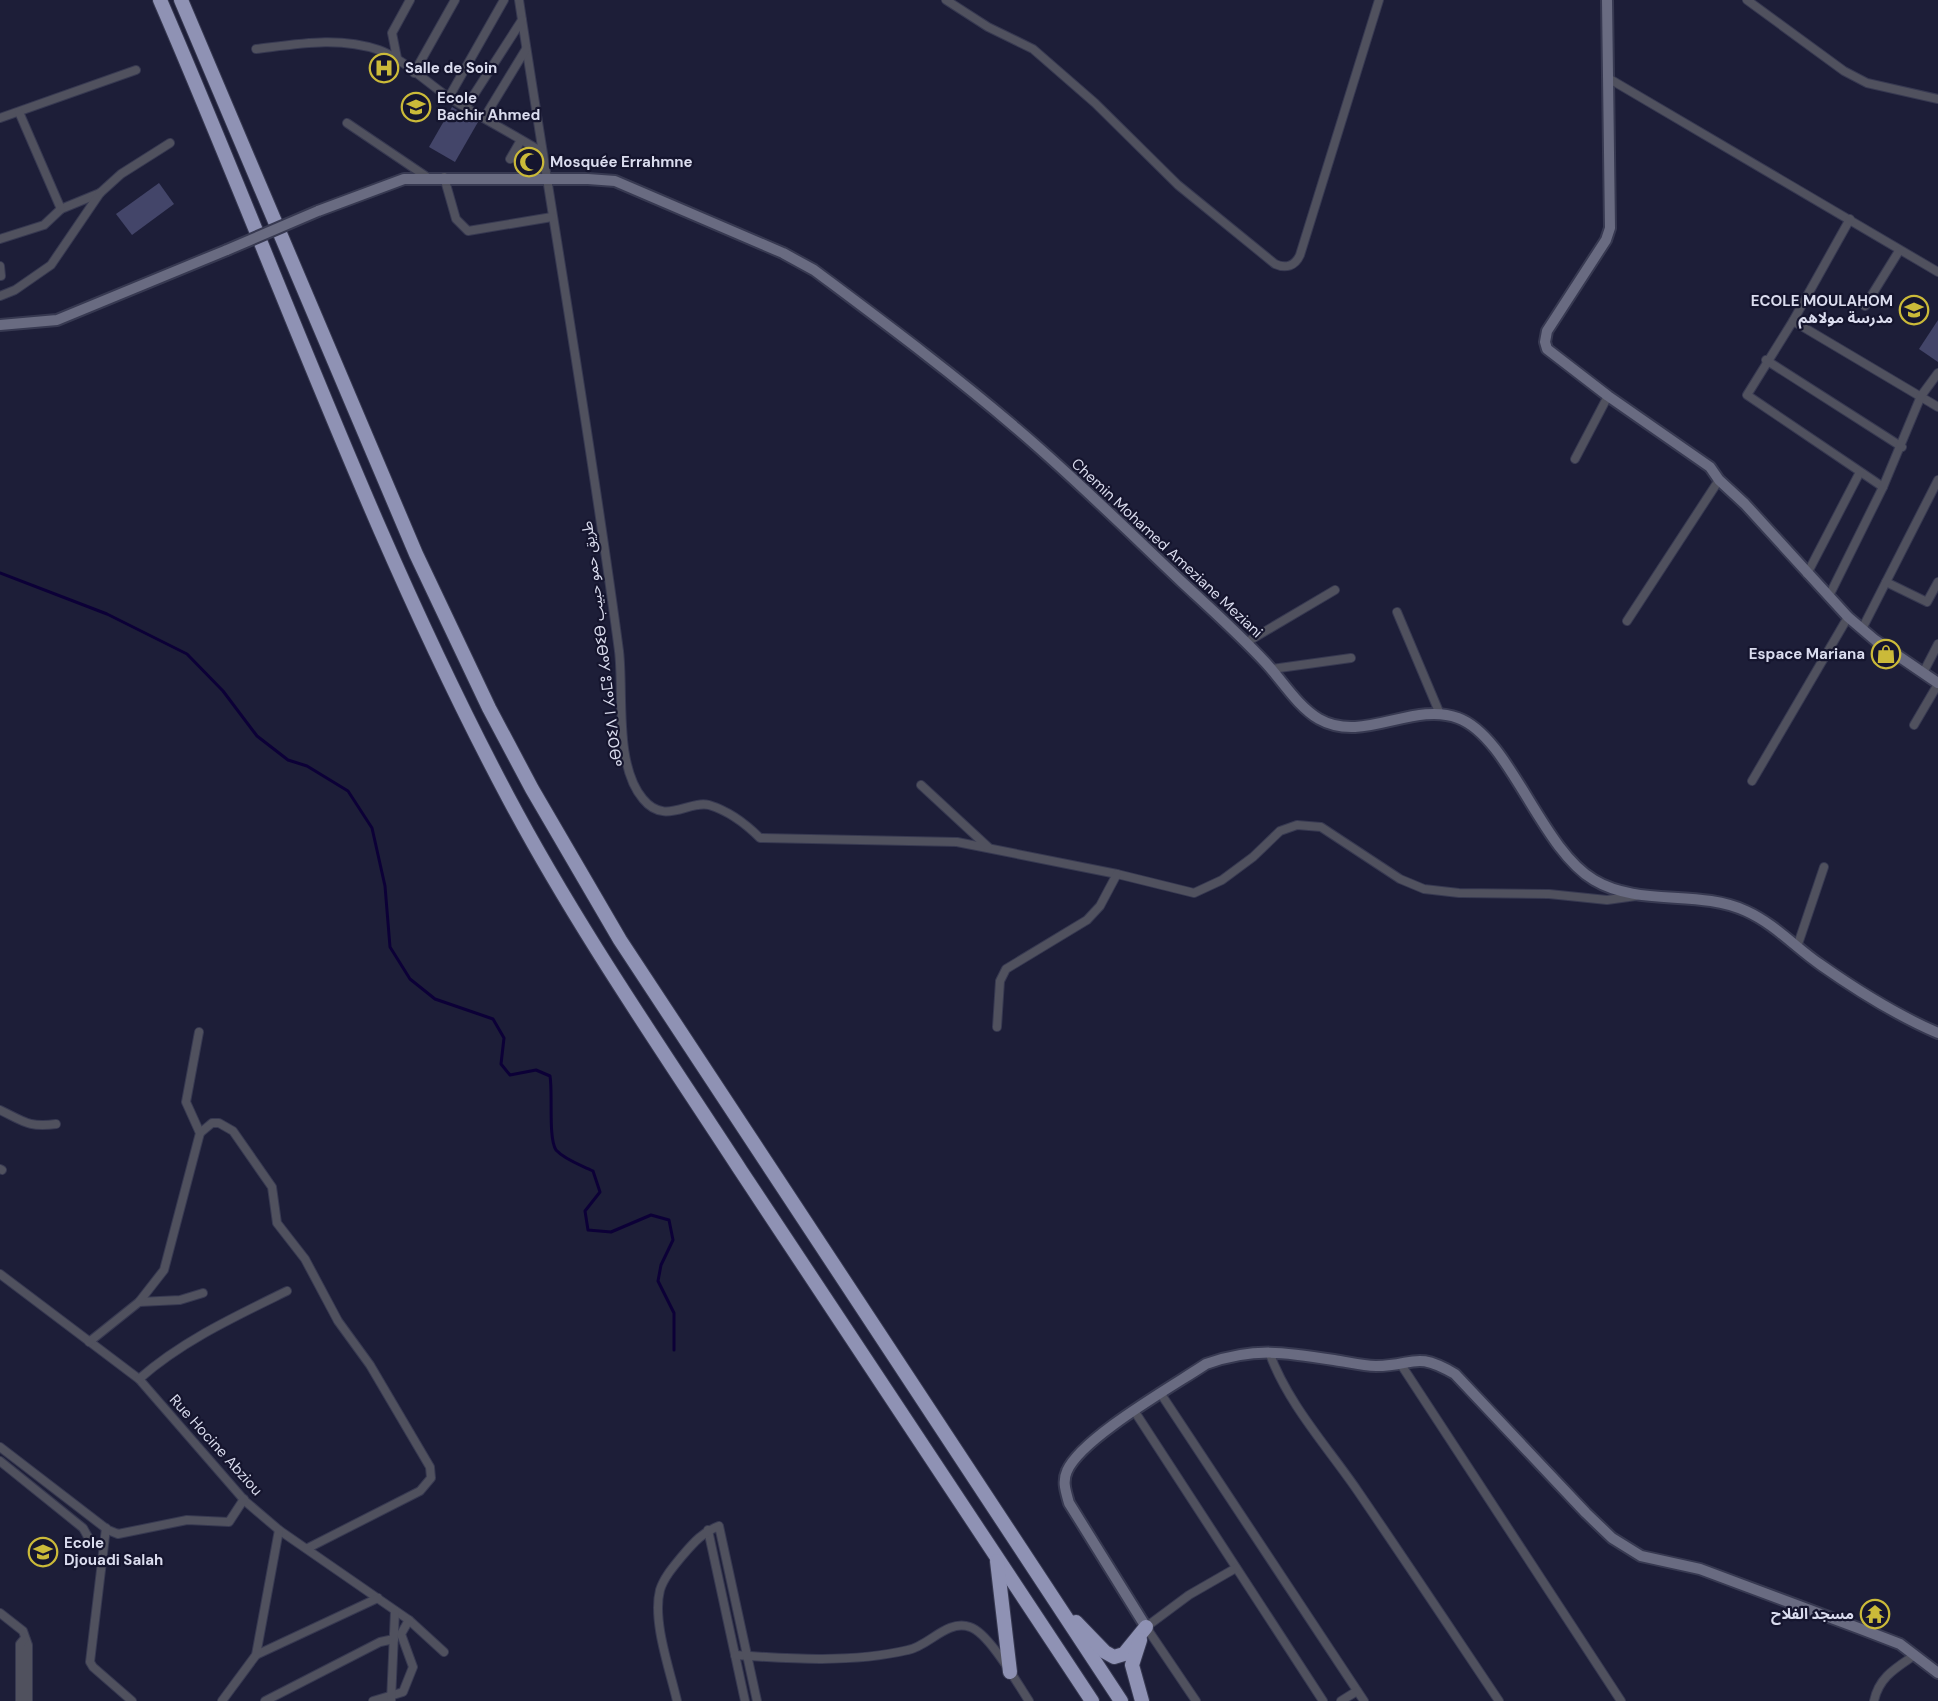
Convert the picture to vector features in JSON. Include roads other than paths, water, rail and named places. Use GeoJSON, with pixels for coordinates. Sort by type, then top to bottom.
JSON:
{"type":"FeatureCollection","features":[{"type":"Feature","properties":{"kind":"highway"},"geometry":{"type":"LineString","coordinates":[[160,0],[192,70],[260,245],[382,539],[436,654],[508,797],[590,940],[636,1012],[1092,1701]]}},
{"type":"Feature","properties":{"kind":"highway"},"geometry":{"type":"LineString","coordinates":[[181,0],[397,511],[454,637],[532,789],[638,968],[1121,1701]]}},
{"type":"Feature","properties":{"kind":"highway"},"geometry":{"type":"LineString","coordinates":[[997,1559],[1010,1672]]}},
{"type":"Feature","properties":{"kind":"highway"},"geometry":{"type":"LineString","coordinates":[[1054,1599],[1105,1652],[1114,1657],[1124,1654],[1146,1627]]}},
{"type":"Feature","properties":{"kind":"highway"},"geometry":{"type":"LineString","coordinates":[[1142,1701],[1132,1665],[1135,1651],[1146,1627]]}},
{"type":"Feature","properties":{"kind":"main road"},"geometry":{"type":"LineString","coordinates":[[1607,0],[1610,228],[1603,245],[1547,331],[1545,342],[1550,352],[1608,396],[1710,467],[1719,480],[1746,504],[1848,617],[1938,683]]}},
{"type":"Feature","properties":{"kind":"main road","name":"Chemin Mohamed Ameziane Meziani"},"geometry":{"type":"LineString","coordinates":[[0,325],[57,320],[318,212],[404,179],[444,177],[615,181],[783,254],[814,270],[1016,428],[1247,642],[1303,705],[1320,720],[1364,727],[1431,712],[1458,718],[1477,728],[1492,744],[1565,852],[1592,879],[1612,888],[1729,904],[1768,923],[1797,947],[1902,1017],[1938,1033]]}},
{"type":"Feature","properties":{"kind":"main road"},"geometry":{"type":"LineString","coordinates":[[1146,1627],[1069,1503],[1064,1486],[1066,1472],[1075,1458],[1096,1438],[1206,1364],[1246,1352],[1269,1352],[1376,1366],[1414,1359],[1436,1363],[1455,1374],[1586,1513],[1612,1538],[1641,1556],[1700,1569],[1900,1644],[1938,1673]]}},
{"type":"Feature","properties":{"kind":"street"},"geometry":{"type":"LineString","coordinates":[[397,58],[392,33],[410,0]]}},
{"type":"Feature","properties":{"kind":"street"},"geometry":{"type":"LineString","coordinates":[[414,73],[455,0]]}},
{"type":"Feature","properties":{"kind":"street"},"geometry":{"type":"LineString","coordinates":[[449,97],[504,0]]}},
{"type":"Feature","properties":{"kind":"street","name":"ⴰⴱⵔⵉⴷ ⵏ ⵃⴰⵎⵓ ⵃⴰⴱⵉⴱ طريق حمو حبيب"},"geometry":{"type":"LineString","coordinates":[[519,0],[599,504],[620,661],[623,732],[628,764],[635,786],[644,800],[657,809],[675,812],[707,804],[744,822],[760,838],[957,842],[1117,874],[1194,893],[1222,880],[1280,831],[1297,825],[1321,827],[1400,879],[1424,889],[1459,893],[1549,894],[1607,900],[1648,894]]}},
{"type":"Feature","properties":{"kind":"street"},"geometry":{"type":"LineString","coordinates":[[946,0],[988,27],[1033,49],[1095,103],[1178,185],[1275,264],[1282,267],[1293,264],[1300,255],[1379,0]]}},
{"type":"Feature","properties":{"kind":"street"},"geometry":{"type":"LineString","coordinates":[[1747,0],[1844,71],[1867,83],[1938,99]]}},
{"type":"Feature","properties":{"kind":"street"},"geometry":{"type":"LineString","coordinates":[[466,107],[522,20]]}},
{"type":"Feature","properties":{"kind":"street"},"geometry":{"type":"LineString","coordinates":[[256,49],[315,41],[342,42],[378,50],[397,58],[414,73],[449,97],[542,152]]}},
{"type":"Feature","properties":{"kind":"street"},"geometry":{"type":"LineString","coordinates":[[484,118],[526,49]]}},
{"type":"Feature","properties":{"kind":"street"},"geometry":{"type":"LineString","coordinates":[[0,118],[136,70]]}},
{"type":"Feature","properties":{"kind":"street"},"geometry":{"type":"LineString","coordinates":[[1608,78],[1938,272]]}},
{"type":"Feature","properties":{"kind":"street"},"geometry":{"type":"LineString","coordinates":[[19,112],[61,209]]}},
{"type":"Feature","properties":{"kind":"street"},"geometry":{"type":"LineString","coordinates":[[347,123],[428,177]]}},
{"type":"Feature","properties":{"kind":"street"},"geometry":{"type":"LineString","coordinates":[[510,159],[521,140]]}},
{"type":"Feature","properties":{"kind":"street"},"geometry":{"type":"LineString","coordinates":[[0,296],[15,290],[51,265],[100,193],[121,174],[170,143]]}},
{"type":"Feature","properties":{"kind":"street"},"geometry":{"type":"LineString","coordinates":[[444,177],[456,219],[468,231],[552,217]]}},
{"type":"Feature","properties":{"kind":"street"},"geometry":{"type":"LineString","coordinates":[[0,239],[44,225],[61,209],[100,193]]}},
{"type":"Feature","properties":{"kind":"street"},"geometry":{"type":"LineString","coordinates":[[1850,219],[1793,321],[1766,360],[1747,395],[1883,487]]}},
{"type":"Feature","properties":{"kind":"street"},"geometry":{"type":"LineString","coordinates":[[1865,306],[1899,250]]}},
{"type":"Feature","properties":{"kind":"street"},"geometry":{"type":"LineString","coordinates":[[0,266],[1,276]]}},
{"type":"Feature","properties":{"kind":"street"},"geometry":{"type":"LineString","coordinates":[[1793,321],[1938,407]]}},
{"type":"Feature","properties":{"kind":"street"},"geometry":{"type":"LineString","coordinates":[[1766,360],[1902,447]]}},
{"type":"Feature","properties":{"kind":"street"},"geometry":{"type":"LineString","coordinates":[[1829,596],[1902,447],[1921,396],[1938,373]]}},
{"type":"Feature","properties":{"kind":"street"},"geometry":{"type":"LineString","coordinates":[[1575,459],[1608,396]]}},
{"type":"Feature","properties":{"kind":"street"},"geometry":{"type":"LineString","coordinates":[[1807,574],[1860,472]]}},
{"type":"Feature","properties":{"kind":"street"},"geometry":{"type":"LineString","coordinates":[[1627,621],[1719,480]]}},
{"type":"Feature","properties":{"kind":"street"},"geometry":{"type":"LineString","coordinates":[[1862,629],[1938,480]]}},
{"type":"Feature","properties":{"kind":"street"},"geometry":{"type":"LineString","coordinates":[[1886,582],[1927,603],[1938,582]]}},
{"type":"Feature","properties":{"kind":"street"},"geometry":{"type":"LineString","coordinates":[[1247,642],[1335,590]]}},
{"type":"Feature","properties":{"kind":"street"},"geometry":{"type":"LineString","coordinates":[[1398,612],[1440,714]]}},
{"type":"Feature","properties":{"kind":"street"},"geometry":{"type":"LineString","coordinates":[[1752,781],[1848,617]]}},
{"type":"Feature","properties":{"kind":"street"},"geometry":{"type":"LineString","coordinates":[[1923,673],[1938,644]]}},
{"type":"Feature","properties":{"kind":"street"},"geometry":{"type":"LineString","coordinates":[[1272,669],[1351,658]]}},
{"type":"Feature","properties":{"kind":"street"},"geometry":{"type":"LineString","coordinates":[[1914,725],[1938,683]]}},
{"type":"Feature","properties":{"kind":"street"},"geometry":{"type":"LineString","coordinates":[[921,785],[990,849]]}},
{"type":"Feature","properties":{"kind":"street"},"geometry":{"type":"LineString","coordinates":[[1797,947],[1824,867]]}},
{"type":"Feature","properties":{"kind":"street"},"geometry":{"type":"LineString","coordinates":[[997,1027],[1000,981],[1006,969],[1087,920],[1100,906],[1117,874]]}},
{"type":"Feature","properties":{"kind":"street"},"geometry":{"type":"LineString","coordinates":[[200,1032],[186,1102],[200,1133]]}},
{"type":"Feature","properties":{"kind":"street"},"geometry":{"type":"LineString","coordinates":[[0,1110],[25,1124],[40,1127],[56,1124]]}},
{"type":"Feature","properties":{"kind":"street"},"geometry":{"type":"LineString","coordinates":[[89,1342],[139,1302],[164,1270],[200,1133],[212,1123],[219,1123],[233,1131],[272,1187],[277,1223],[305,1259],[338,1321],[370,1365],[430,1467],[431,1478],[420,1491],[308,1548]]}},
{"type":"Feature","properties":{"kind":"street","name":"Rue Hocine Abziou"},"geometry":{"type":"LineString","coordinates":[[0,1274],[139,1378],[244,1499],[279,1530],[409,1620],[444,1652]]}},
{"type":"Feature","properties":{"kind":"street"},"geometry":{"type":"LineString","coordinates":[[139,1378],[171,1354],[234,1317],[286,1291]]}},
{"type":"Feature","properties":{"kind":"street"},"geometry":{"type":"LineString","coordinates":[[139,1302],[180,1300],[203,1293]]}},
{"type":"Feature","properties":{"kind":"street"},"geometry":{"type":"LineString","coordinates":[[1269,1352],[1277,1374],[1318,1439],[1356,1488],[1499,1701]]}},
{"type":"Feature","properties":{"kind":"street"},"geometry":{"type":"LineString","coordinates":[[1400,1363],[1622,1701]]}},
{"type":"Feature","properties":{"kind":"street"},"geometry":{"type":"LineString","coordinates":[[1161,1394],[1364,1701]]}},
{"type":"Feature","properties":{"kind":"street"},"geometry":{"type":"LineString","coordinates":[[1135,1412],[1323,1701]]}},
{"type":"Feature","properties":{"kind":"street"},"geometry":{"type":"LineString","coordinates":[[0,1447],[106,1528],[118,1534],[187,1520],[229,1522],[244,1499]]}},
{"type":"Feature","properties":{"kind":"street"},"geometry":{"type":"LineString","coordinates":[[0,1461],[84,1528],[92,1544]]}},
{"type":"Feature","properties":{"kind":"street"},"geometry":{"type":"LineString","coordinates":[[677,1701],[659,1620],[659,1596],[672,1569],[708,1530],[719,1526],[757,1701]]}},
{"type":"Feature","properties":{"kind":"street"},"geometry":{"type":"LineString","coordinates":[[106,1528],[90,1662],[132,1701]]}},
{"type":"Feature","properties":{"kind":"street"},"geometry":{"type":"LineString","coordinates":[[222,1701],[256,1655],[279,1530]]}},
{"type":"Feature","properties":{"kind":"street"},"geometry":{"type":"LineString","coordinates":[[708,1530],[745,1701]]}},
{"type":"Feature","properties":{"kind":"street"},"geometry":{"type":"LineString","coordinates":[[1196,1701],[1146,1627],[1189,1595],[1236,1568]]}},
{"type":"Feature","properties":{"kind":"street"},"geometry":{"type":"LineString","coordinates":[[256,1655],[378,1598]]}},
{"type":"Feature","properties":{"kind":"street"},"geometry":{"type":"LineString","coordinates":[[392,1698],[395,1611]]}},
{"type":"Feature","properties":{"kind":"street"},"geometry":{"type":"LineString","coordinates":[[0,1613],[23,1631],[28,1645],[28,1701]]}},
{"type":"Feature","properties":{"kind":"street"},"geometry":{"type":"LineString","coordinates":[[373,1701],[392,1698],[403,1692],[413,1667],[401,1634],[409,1620]]}},
{"type":"Feature","properties":{"kind":"street"},"geometry":{"type":"LineString","coordinates":[[735,1655],[872,1657],[917,1648],[949,1628],[962,1625],[980,1633],[1029,1701]]}},
{"type":"Feature","properties":{"kind":"street"},"geometry":{"type":"LineString","coordinates":[[20,1701],[20,1644],[25,1638]]}},
{"type":"Feature","properties":{"kind":"street"},"geometry":{"type":"LineString","coordinates":[[265,1701],[380,1642],[394,1639]]}},
{"type":"Feature","properties":{"kind":"street"},"geometry":{"type":"LineString","coordinates":[[1874,1701],[1881,1682],[1890,1672],[1915,1655]]}},
{"type":"Feature","properties":{"kind":"street"},"geometry":{"type":"LineString","coordinates":[[1341,1701],[1358,1690]]}},
{"type":"Feature","properties":{"kind":"waterway"},"geometry":{"type":"LineString","coordinates":[[0,573],[107,614],[187,654],[223,691],[257,736],[288,760],[307,766],[348,791],[372,828],[385,886],[390,947],[410,979],[435,999],[493,1019],[504,1038],[501,1064],[510,1075],[536,1070],[550,1076],[551,1126],[556,1150],[568,1159],[593,1171],[600,1192],[585,1211],[588,1230],[611,1232],[651,1215],[669,1220],[673,1240],[661,1265],[658,1281],[674,1313],[674,1350]]}},
{"type":"Feature","properties":{"kind":"place","name":"Salle de Soin"},"geometry":{"type":"Point","coordinates":[384,68]}},
{"type":"Feature","properties":{"kind":"place","name":"Ecole Bachir Ahmed"},"geometry":{"type":"Point","coordinates":[416,107]}},
{"type":"Feature","properties":{"kind":"place","name":"Mosquée Errahmne"},"geometry":{"type":"Point","coordinates":[529,162]}},
{"type":"Feature","properties":{"kind":"place","name":"ECOLE MOULAHOM مدرسة مولاهم"},"geometry":{"type":"Point","coordinates":[1914,310]}},
{"type":"Feature","properties":{"kind":"place","name":"Espace Mariana"},"geometry":{"type":"Point","coordinates":[1886,654]}},
{"type":"Feature","properties":{"kind":"place","name":"Ecole Djouadi Salah"},"geometry":{"type":"Point","coordinates":[43,1552]}},
{"type":"Feature","properties":{"kind":"place","name":"مسجد الفلاح"},"geometry":{"type":"Point","coordinates":[1875,1614]}}]}
